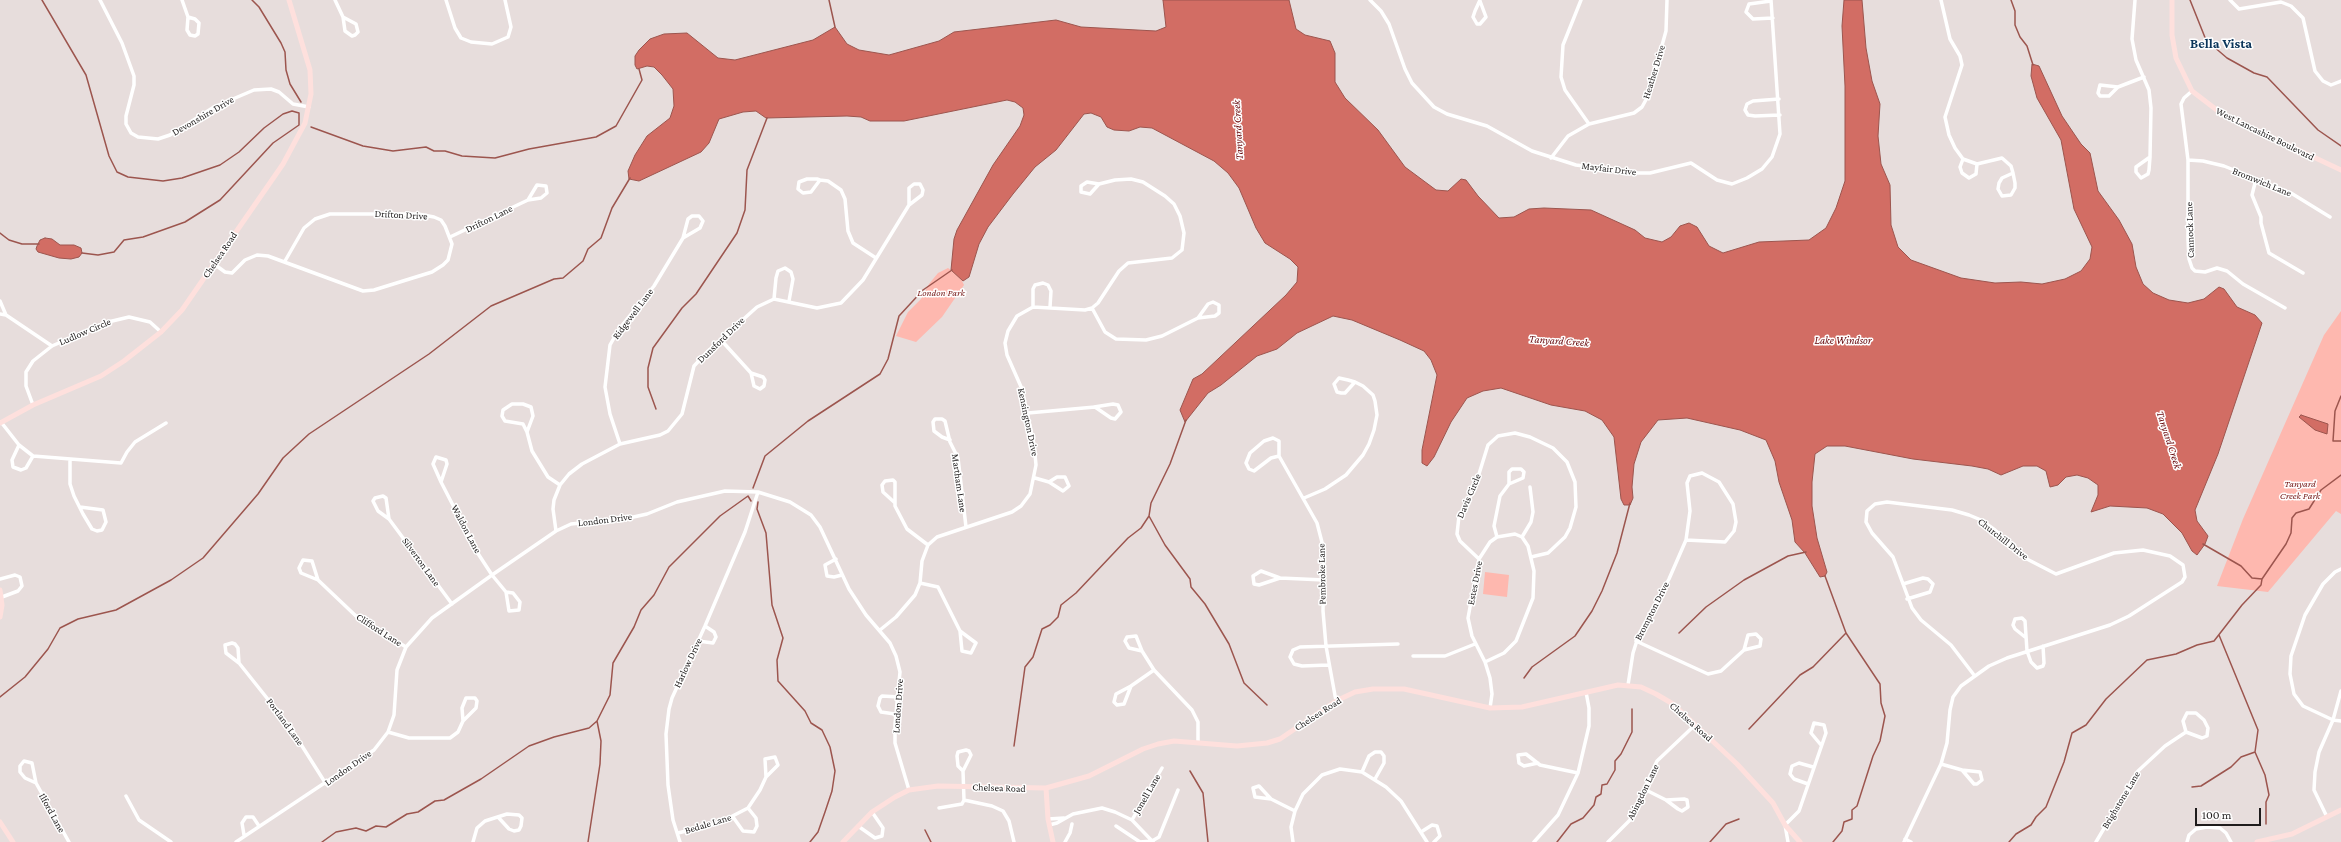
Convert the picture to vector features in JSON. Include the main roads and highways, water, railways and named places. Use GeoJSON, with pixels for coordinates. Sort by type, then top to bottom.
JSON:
{"type":"FeatureCollection","features":[{"type":"Feature","properties":{"kind":"water","name":"Lake Windsor"},"geometry":{"type":"Polygon","coordinates":[[[1163,0],[1289,0],[1296,29],[1305,35],[1330,41],[1335,53],[1335,82],[1345,98],[1378,130],[1405,167],[1436,190],[1448,191],[1461,179],[1466,180],[1478,196],[1499,218],[1514,217],[1529,209],[1544,208],[1591,210],[1635,230],[1645,238],[1662,242],[1671,237],[1680,226],[1689,223],[1697,227],[1709,246],[1723,253],[1759,242],[1809,240],[1826,228],[1836,208],[1845,181],[1845,86],[1842,26],[1844,0],[1862,0],[1866,48],[1872,81],[1880,104],[1878,136],[1881,164],[1890,185],[1891,225],[1898,247],[1911,260],[1961,278],[1995,283],[2021,282],[2042,284],[2065,279],[2081,271],[2090,259],[2092,247],[2074,209],[2061,140],[2037,98],[2031,76],[2032,64],[2039,66],[2062,116],[2081,144],[2090,153],[2098,191],[2119,220],[2132,244],[2136,267],[2143,284],[2153,293],[2169,300],[2188,303],[2204,299],[2219,287],[2224,289],[2237,307],[2255,315],[2262,323],[2218,454],[2195,510],[2197,521],[2208,536],[2205,544],[2197,555],[2192,551],[2182,533],[2163,514],[2147,508],[2110,506],[2091,512],[2098,495],[2098,485],[2088,478],[2077,475],[2066,477],[2058,485],[2050,487],[2046,471],[2037,466],[2023,466],[2001,475],[1988,469],[1972,466],[1913,459],[1845,446],[1827,446],[1815,454],[1812,482],[1812,506],[1817,538],[1827,572],[1825,576],[1820,577],[1805,553],[1795,542],[1792,520],[1779,482],[1775,461],[1766,440],[1740,430],[1687,418],[1658,420],[1641,442],[1634,464],[1632,487],[1633,498],[1630,505],[1624,505],[1621,499],[1614,437],[1602,420],[1585,411],[1551,405],[1501,388],[1483,391],[1467,398],[1451,422],[1434,457],[1427,466],[1422,463],[1422,450],[1437,375],[1431,360],[1424,351],[1400,340],[1352,320],[1333,316],[1297,333],[1277,349],[1257,356],[1221,385],[1208,393],[1185,422],[1180,410],[1193,379],[1202,374],[1286,295],[1297,282],[1298,267],[1290,259],[1265,243],[1256,228],[1239,188],[1228,173],[1214,161],[1152,128],[1140,127],[1129,131],[1114,130],[1107,127],[1101,117],[1091,113],[1084,114],[1056,150],[1035,167],[1013,194],[988,227],[979,244],[969,277],[963,281],[951,270],[954,239],[957,230],[993,165],[1020,126],[1024,115],[1023,108],[1015,102],[1007,100],[904,121],[870,121],[861,117],[847,116],[766,118],[756,111],[743,112],[719,119],[709,143],[701,152],[639,181],[629,179],[628,171],[635,155],[647,136],[670,118],[674,106],[673,89],[662,75],[654,67],[647,66],[637,69],[635,65],[635,56],[639,50],[650,39],[664,34],[687,33],[718,58],[735,60],[813,40],[835,27],[847,44],[859,50],[889,55],[939,41],[954,32],[1056,20],[1081,27],[1156,31],[1166,27],[1163,0]]]}},
{"type":"Feature","properties":{"kind":"water"},"geometry":{"type":"Polygon","coordinates":[[[45,238],[52,239],[60,245],[74,245],[81,248],[82,253],[79,257],[71,259],[59,258],[38,252],[36,249],[40,240],[45,238]]]}},
{"type":"Feature","properties":{"kind":"water"},"geometry":{"type":"Polygon","coordinates":[[[2301,415],[2328,424],[2327,434],[2315,430],[2299,417],[2301,415]]]}},
{"type":"Feature","properties":{"kind":"waterway"},"geometry":{"type":"LineString","coordinates":[[42,0],[86,75],[109,156],[117,172],[128,177],[163,181],[182,178],[220,165],[239,152],[264,128],[283,114],[292,111],[299,113],[299,125],[273,143],[220,200],[185,222],[143,237],[124,240],[114,252],[98,255],[82,253]]}},
{"type":"Feature","properties":{"kind":"waterway"},"geometry":{"type":"LineString","coordinates":[[252,0],[259,7],[281,43],[285,52],[286,70],[290,84],[301,102]]}},
{"type":"Feature","properties":{"kind":"waterway"},"geometry":{"type":"LineString","coordinates":[[829,0],[835,27]]}},
{"type":"Feature","properties":{"kind":"waterway"},"geometry":{"type":"LineString","coordinates":[[2011,0],[2015,11],[2015,25],[2020,37],[2027,46],[2033,65]]}},
{"type":"Feature","properties":{"kind":"waterway"},"geometry":{"type":"LineString","coordinates":[[2190,0],[2208,45],[2213,46],[2227,58],[2254,73],[2267,77],[2318,130],[2341,146]]}},
{"type":"Feature","properties":{"kind":"waterway"},"geometry":{"type":"LineString","coordinates":[[311,127],[363,146],[393,151],[426,147],[434,151],[445,151],[462,156],[495,158],[529,149],[596,137],[616,126],[642,80],[639,69]]}},
{"type":"Feature","properties":{"kind":"waterway"},"geometry":{"type":"LineString","coordinates":[[656,409],[648,387],[648,368],[653,348],[682,308],[696,294],[737,233],[745,210],[747,170],[767,118]]}},
{"type":"Feature","properties":{"kind":"waterway"},"geometry":{"type":"LineString","coordinates":[[0,697],[25,677],[48,649],[60,628],[78,619],[116,610],[171,580],[203,558],[258,494],[283,458],[309,434],[429,354],[491,306],[554,279],[563,278],[583,261],[588,249],[601,238],[612,208],[630,178]]}},
{"type":"Feature","properties":{"kind":"waterway"},"geometry":{"type":"LineString","coordinates":[[0,233],[9,240],[22,244],[39,244]]}},
{"type":"Feature","properties":{"kind":"waterway"},"geometry":{"type":"LineString","coordinates":[[753,488],[765,456],[808,421],[880,374],[888,359],[899,316],[923,290],[952,270]]}},
{"type":"Feature","properties":{"kind":"waterway","name":"Tanyard Creek"},"geometry":{"type":"LineString","coordinates":[[2341,396],[2335,411],[2333,441],[2341,441]]}},
{"type":"Feature","properties":{"kind":"waterway"},"geometry":{"type":"LineString","coordinates":[[1014,746],[1025,667],[1033,657],[1042,629],[1050,625],[1058,617],[1061,605],[1076,593],[1128,538],[1141,528],[1149,516],[1151,503],[1170,464],[1186,420]]}},
{"type":"Feature","properties":{"kind":"waterway","name":"Tanyard Creek"},"geometry":{"type":"LineString","coordinates":[[2203,544],[2241,566],[2252,578],[2262,579],[2286,544],[2291,533],[2292,518],[2296,513],[2309,509],[2321,490],[2341,475]]}},
{"type":"Feature","properties":{"kind":"waterway"},"geometry":{"type":"LineString","coordinates":[[588,842],[600,764],[601,741],[597,721],[610,695],[613,663],[634,627],[641,610],[654,595],[669,567],[720,516],[748,496],[751,501]]}},
{"type":"Feature","properties":{"kind":"waterway"},"geometry":{"type":"LineString","coordinates":[[758,502],[757,509],[766,533],[772,605],[783,638],[777,660],[778,681],[805,711],[811,723],[822,730],[830,747],[835,771],[832,791],[818,832],[810,842]]}},
{"type":"Feature","properties":{"kind":"waterway"},"geometry":{"type":"LineString","coordinates":[[1524,678],[1532,667],[1575,636],[1592,611],[1602,591],[1617,553],[1630,503]]}},
{"type":"Feature","properties":{"kind":"waterway"},"geometry":{"type":"LineString","coordinates":[[1149,516],[1165,545],[1190,579],[1191,587],[1205,604],[1229,644],[1244,683],[1267,705]]}},
{"type":"Feature","properties":{"kind":"waterway"},"geometry":{"type":"LineString","coordinates":[[1679,633],[1706,607],[1744,580],[1788,556],[1806,552]]}},
{"type":"Feature","properties":{"kind":"waterway"},"geometry":{"type":"LineString","coordinates":[[1825,576],[1846,633],[1880,684],[1881,703],[1885,716],[1880,741],[1873,756],[1857,806],[1852,810],[1852,819],[1844,822],[1842,831],[1833,842]]}},
{"type":"Feature","properties":{"kind":"waterway"},"geometry":{"type":"LineString","coordinates":[[2009,842],[2016,834],[2031,825],[2036,817],[2046,807],[2064,762],[2072,733],[2086,725],[2106,699],[2147,660],[2176,654],[2197,645],[2214,641],[2242,605],[2261,585],[2262,579]]}},
{"type":"Feature","properties":{"kind":"waterway"},"geometry":{"type":"LineString","coordinates":[[1749,729],[1800,675],[1813,667],[1846,633]]}},
{"type":"Feature","properties":{"kind":"waterway"},"geometry":{"type":"LineString","coordinates":[[2219,635],[2258,730],[2255,752],[2265,775],[2269,795],[2266,802],[2266,824]]}},
{"type":"Feature","properties":{"kind":"waterway"},"geometry":{"type":"LineString","coordinates":[[1557,842],[1571,824],[1583,818],[1594,805],[1596,797],[1601,794],[1602,785],[1607,784],[1615,770],[1615,761],[1621,754],[1632,732],[1632,709]]}},
{"type":"Feature","properties":{"kind":"waterway"},"geometry":{"type":"LineString","coordinates":[[322,842],[336,832],[356,828],[366,831],[376,826],[386,827],[407,814],[418,812],[435,801],[444,800],[481,779],[529,746],[554,737],[589,728],[597,721]]}},
{"type":"Feature","properties":{"kind":"waterway"},"geometry":{"type":"LineString","coordinates":[[2192,787],[2201,786],[2231,767],[2241,757],[2255,752]]}},
{"type":"Feature","properties":{"kind":"waterway"},"geometry":{"type":"LineString","coordinates":[[1190,771],[1203,793],[1208,842]]}},
{"type":"Feature","properties":{"kind":"waterway"},"geometry":{"type":"LineString","coordinates":[[1710,842],[1726,824],[1739,819]]}},
{"type":"Feature","properties":{"kind":"waterway"},"geometry":{"type":"LineString","coordinates":[[925,830],[931,842]]}},
{"type":"Feature","properties":{"kind":"district","name":"Bella Vista"},"geometry":{"type":"Point","coordinates":[2221,44]}},
{"type":"Feature","properties":{"kind":"park label","name":"London Park"},"geometry":{"type":"Point","coordinates":[941,293]}},
{"type":"Feature","properties":{"kind":"park label","name":"Tanyard Creek Park"},"geometry":{"type":"Point","coordinates":[2300,490]}}]}
